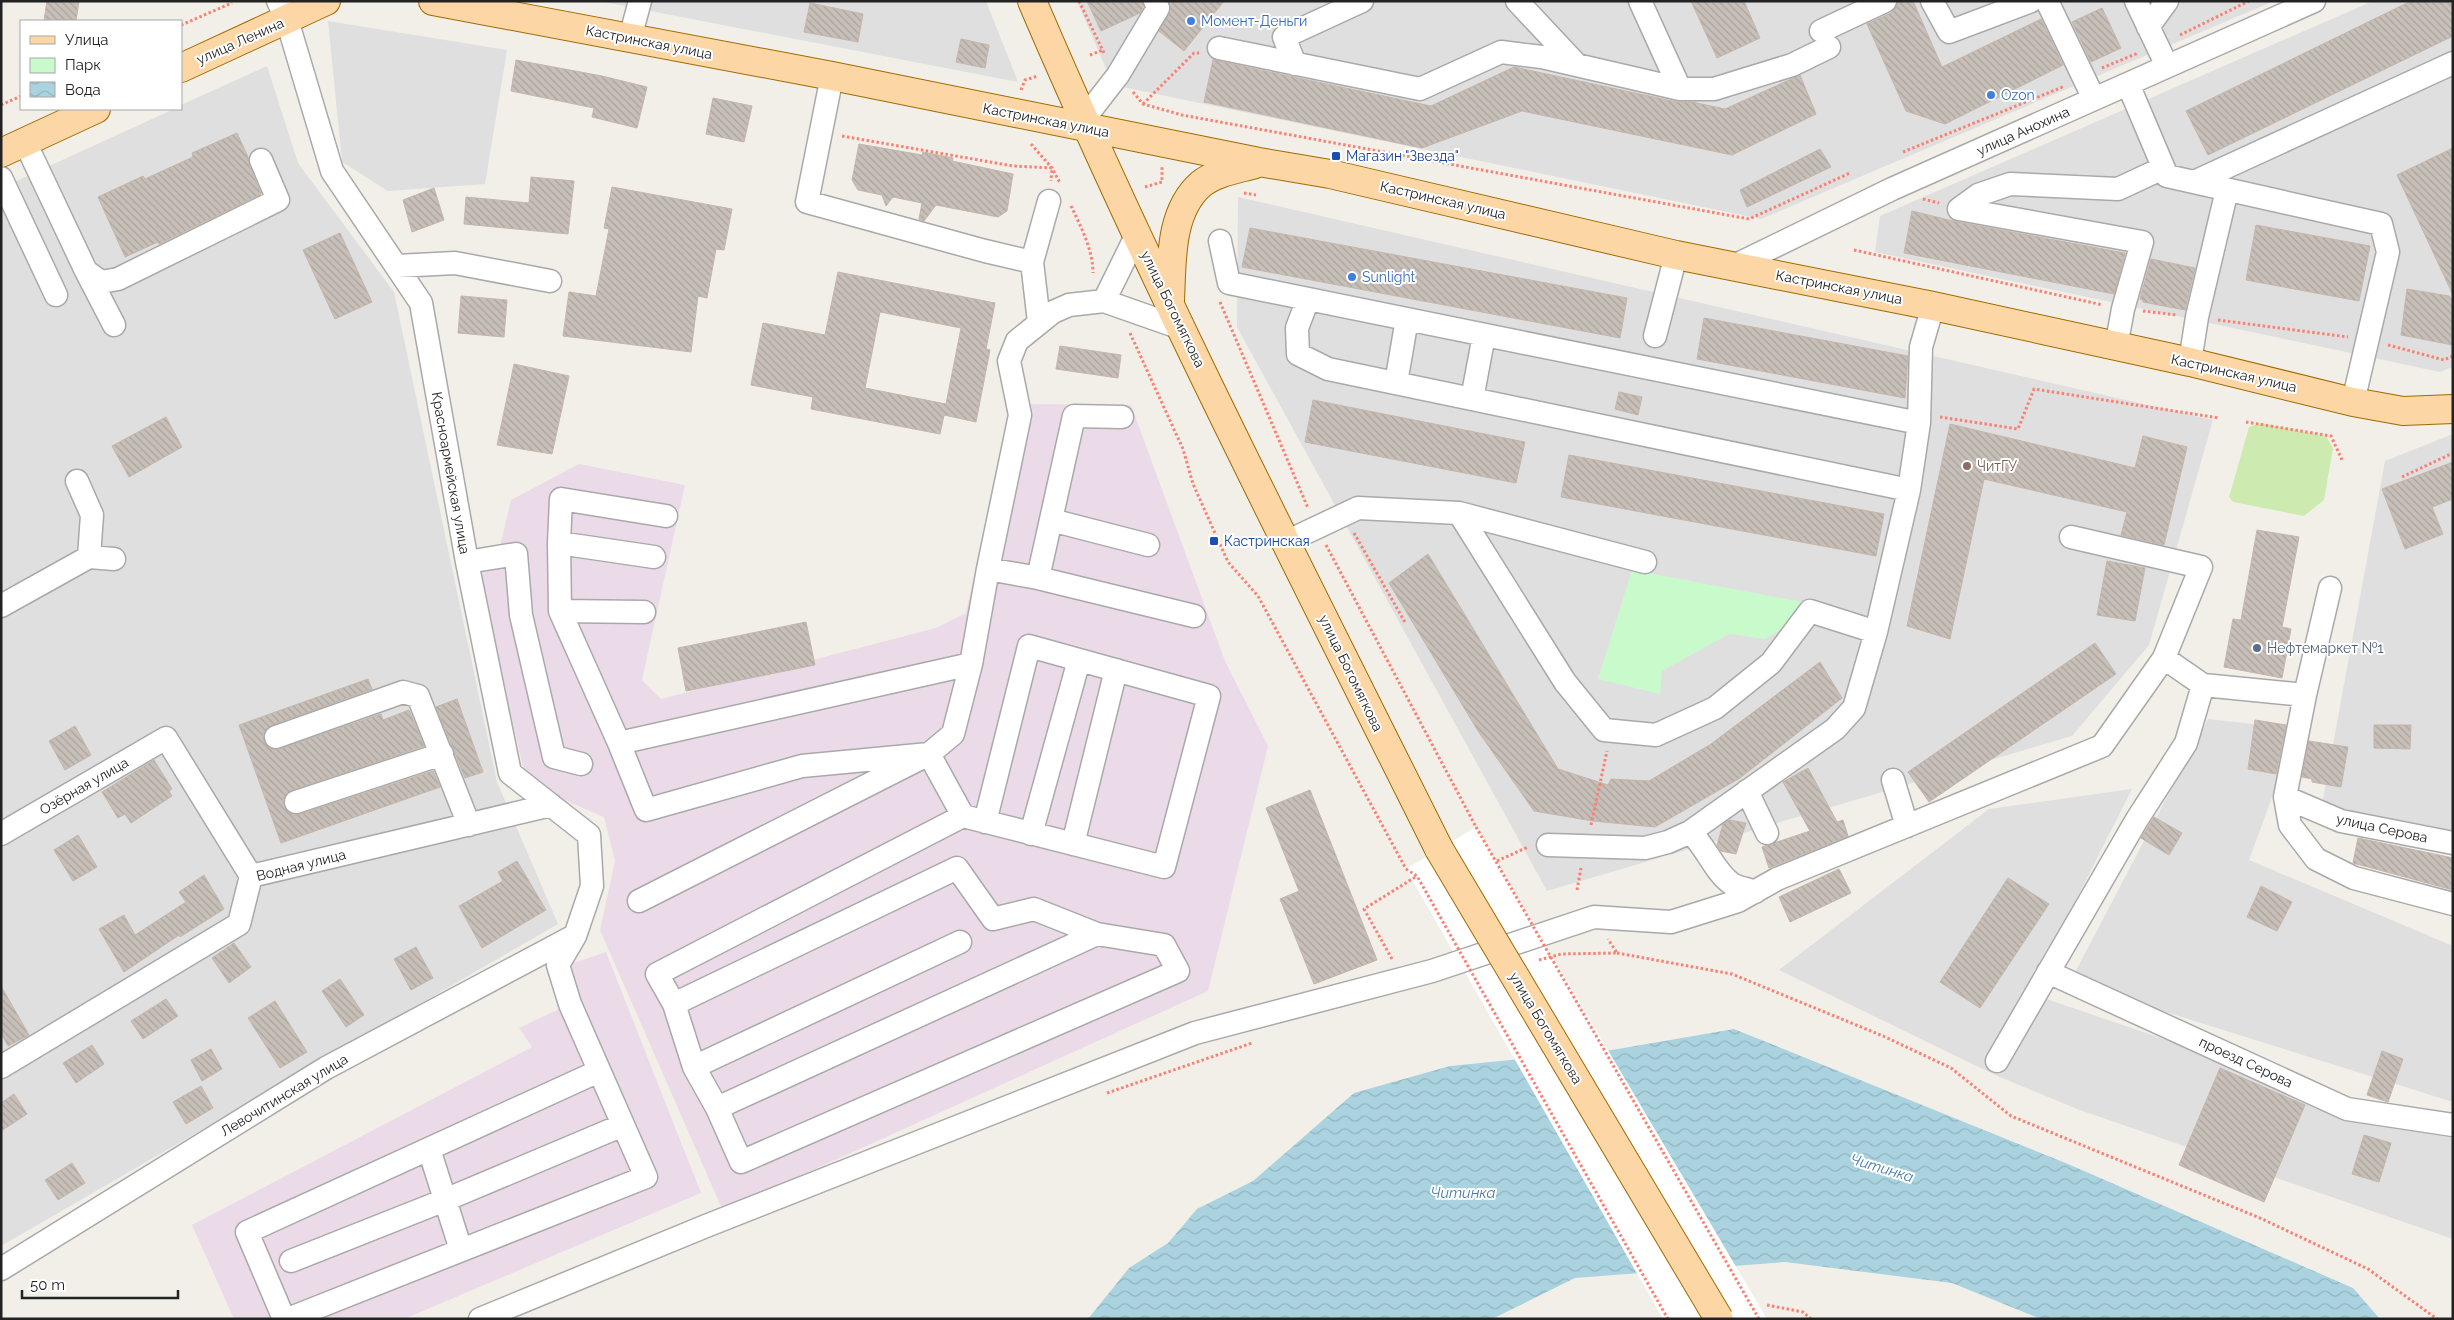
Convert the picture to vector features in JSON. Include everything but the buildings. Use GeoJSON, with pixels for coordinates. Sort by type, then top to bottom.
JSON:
{"type":"FeatureCollection","features":[{"type":"Feature","properties":{"kind":"main road","name":"улица Ленина"},"geometry":{"type":"LineString","coordinates":[[182,67],[282,11],[326,1]]}},
{"type":"Feature","properties":{"kind":"main road","name":"Кастринская улица"},"geometry":{"type":"LineString","coordinates":[[433,1],[1085,124],[1260,162],[1330,174],[1676,255],[1933,306],[2190,362],[2354,402],[2403,411],[2451,409]]}},
{"type":"Feature","properties":{"kind":"main road","name":"улица Богомягкова"},"geometry":{"type":"LineString","coordinates":[[1032,1],[1085,124],[1175,316],[1439,849],[1719,1319]]}},
{"type":"Feature","properties":{"kind":"main road"},"geometry":{"type":"LineString","coordinates":[[13,148],[94,110]]}},
{"type":"Feature","properties":{"kind":"main road"},"geometry":{"type":"LineString","coordinates":[[1175,316],[1176,223],[1190,197],[1202,184],[1220,174],[1260,162]]}},
{"type":"Feature","properties":{"kind":"street"},"geometry":{"type":"LineString","coordinates":[[630,38],[640,1]]}},
{"type":"Feature","properties":{"kind":"street"},"geometry":{"type":"LineString","coordinates":[[1295,64],[1284,37],[1362,1]]}},
{"type":"Feature","properties":{"kind":"street"},"geometry":{"type":"LineString","coordinates":[[1517,1],[1577,65]]}},
{"type":"Feature","properties":{"kind":"street"},"geometry":{"type":"LineString","coordinates":[[1640,1],[1680,89]]}},
{"type":"Feature","properties":{"kind":"street"},"geometry":{"type":"LineString","coordinates":[[1219,48],[1420,89],[1501,52],[1542,56],[1680,89],[1714,89],[1792,65],[1825,39],[1885,1]]}},
{"type":"Feature","properties":{"kind":"street"},"geometry":{"type":"LineString","coordinates":[[1932,1],[1949,32],[2031,1]]}},
{"type":"Feature","properties":{"kind":"street"},"geometry":{"type":"LineString","coordinates":[[2047,1],[2094,99]]}},
{"type":"Feature","properties":{"kind":"street"},"geometry":{"type":"LineString","coordinates":[[2136,1],[2167,66]]}},
{"type":"Feature","properties":{"kind":"street"},"geometry":{"type":"LineString","coordinates":[[2148,27],[2167,1]]}},
{"type":"Feature","properties":{"kind":"street","name":"улица Анохина"},"geometry":{"type":"LineString","coordinates":[[1734,266],[1892,190],[2314,1]]}},
{"type":"Feature","properties":{"kind":"street"},"geometry":{"type":"LineString","coordinates":[[1085,124],[1118,75],[1159,3]]}},
{"type":"Feature","properties":{"kind":"street","name":"Красноармейская улица"},"geometry":{"type":"LineString","coordinates":[[282,11],[332,171],[421,303],[467,562],[510,773],[589,835],[592,886],[575,936],[558,964],[570,1004],[599,1070]]}},
{"type":"Feature","properties":{"kind":"street"},"geometry":{"type":"LineString","coordinates":[[2194,182],[2453,63]]}},
{"type":"Feature","properties":{"kind":"street"},"geometry":{"type":"LineString","coordinates":[[832,76],[807,202],[1032,262]]}},
{"type":"Feature","properties":{"kind":"street"},"geometry":{"type":"LineString","coordinates":[[2128,84],[2167,176],[2381,224],[2388,252],[2354,402]]}},
{"type":"Feature","properties":{"kind":"street"},"geometry":{"type":"LineString","coordinates":[[13,148],[86,271],[114,325]]}},
{"type":"Feature","properties":{"kind":"street"},"geometry":{"type":"LineString","coordinates":[[86,271],[101,282],[118,280],[278,200],[261,160]]}},
{"type":"Feature","properties":{"kind":"street"},"geometry":{"type":"LineString","coordinates":[[2116,347],[2123,309],[2142,242],[1958,209],[1978,195],[2010,184],[2118,189],[2163,168]]}},
{"type":"Feature","properties":{"kind":"street"},"geometry":{"type":"LineString","coordinates":[[1,178],[56,295]]}},
{"type":"Feature","properties":{"kind":"street"},"geometry":{"type":"LineString","coordinates":[[2190,362],[2198,317],[2227,190]]}},
{"type":"Feature","properties":{"kind":"street"},"geometry":{"type":"LineString","coordinates":[[1039,322],[1032,262],[1059,195]]}},
{"type":"Feature","properties":{"kind":"street"},"geometry":{"type":"LineString","coordinates":[[1104,301],[1137,234]]}},
{"type":"Feature","properties":{"kind":"street"},"geometry":{"type":"LineString","coordinates":[[1220,241],[1229,283],[1919,423]]}},
{"type":"Feature","properties":{"kind":"street"},"geometry":{"type":"LineString","coordinates":[[1655,336],[1676,255]]}},
{"type":"Feature","properties":{"kind":"street"},"geometry":{"type":"LineString","coordinates":[[397,266],[455,263],[550,282]]}},
{"type":"Feature","properties":{"kind":"street"},"geometry":{"type":"LineString","coordinates":[[1308,299],[1297,328],[1298,354],[1328,369],[1909,490]]}},
{"type":"Feature","properties":{"kind":"street"},"geometry":{"type":"LineString","coordinates":[[639,901],[930,754],[953,734],[971,664],[988,569],[1020,415],[1009,361],[1017,341],[1053,312],[1069,305],[1104,301],[1175,316]]}},
{"type":"Feature","properties":{"kind":"street"},"geometry":{"type":"LineString","coordinates":[[1543,844],[1645,848],[1668,842],[1690,832],[1835,729],[1854,708],[1876,632],[1909,490],[1919,423],[1921,347],[1933,306]]}},
{"type":"Feature","properties":{"kind":"street"},"geometry":{"type":"LineString","coordinates":[[1396,383],[1407,319]]}},
{"type":"Feature","properties":{"kind":"street"},"geometry":{"type":"LineString","coordinates":[[1472,398],[1484,335]]}},
{"type":"Feature","properties":{"kind":"street"},"geometry":{"type":"LineString","coordinates":[[1038,578],[1074,416],[1122,417]]}},
{"type":"Feature","properties":{"kind":"street"},"geometry":{"type":"LineString","coordinates":[[78,482],[92,514],[89,557]]}},
{"type":"Feature","properties":{"kind":"street"},"geometry":{"type":"LineString","coordinates":[[666,516],[561,499],[559,543],[560,611],[619,743],[646,810],[802,766],[930,754]]}},
{"type":"Feature","properties":{"kind":"street"},"geometry":{"type":"LineString","coordinates":[[1286,542],[1358,508],[1459,514],[1645,562]]}},
{"type":"Feature","properties":{"kind":"street"},"geometry":{"type":"LineString","coordinates":[[1459,514],[1565,682],[1604,730],[1656,736],[1715,708],[1771,664],[1810,611],[1876,632]]}},
{"type":"Feature","properties":{"kind":"street"},"geometry":{"type":"LineString","coordinates":[[1051,520],[1148,545]]}},
{"type":"Feature","properties":{"kind":"street"},"geometry":{"type":"LineString","coordinates":[[480,1319],[706,1226],[1195,1033],[1404,978],[1594,917],[1671,922],[1738,901],[1777,879],[2102,746],[2164,658],[2201,567],[2071,536]]}},
{"type":"Feature","properties":{"kind":"street"},"geometry":{"type":"LineString","coordinates":[[559,543],[654,557]]}},
{"type":"Feature","properties":{"kind":"street"},"geometry":{"type":"LineString","coordinates":[[467,562],[516,554],[521,615],[554,757],[581,764]]}},
{"type":"Feature","properties":{"kind":"street"},"geometry":{"type":"LineString","coordinates":[[1,606],[89,557],[114,559]]}},
{"type":"Feature","properties":{"kind":"street"},"geometry":{"type":"LineString","coordinates":[[988,569],[1038,578],[1194,616]]}},
{"type":"Feature","properties":{"kind":"street"},"geometry":{"type":"LineString","coordinates":[[2330,588],[2305,695],[2285,797],[2290,825],[2316,859],[2354,878],[2453,904]]}},
{"type":"Feature","properties":{"kind":"street"},"geometry":{"type":"LineString","coordinates":[[560,611],[644,612]]}},
{"type":"Feature","properties":{"kind":"street"},"geometry":{"type":"LineString","coordinates":[[674,1004],[957,868],[993,919],[1034,909],[1097,934],[1164,945],[1178,971],[741,1162],[717,1108],[694,1067],[674,1004],[657,974],[963,816],[985,822],[1031,834],[1164,867],[1210,696],[1029,646],[985,822]]}},
{"type":"Feature","properties":{"kind":"street"},"geometry":{"type":"LineString","coordinates":[[2164,658],[2202,685],[2305,695]]}},
{"type":"Feature","properties":{"kind":"street"},"geometry":{"type":"LineString","coordinates":[[1031,834],[1079,660]]}},
{"type":"Feature","properties":{"kind":"street"},"geometry":{"type":"LineString","coordinates":[[619,743],[971,664]]}},
{"type":"Feature","properties":{"kind":"street"},"geometry":{"type":"LineString","coordinates":[[1073,844],[1116,670]]}},
{"type":"Feature","properties":{"kind":"street"},"geometry":{"type":"LineString","coordinates":[[1997,1061],[2136,821],[2186,743],[2202,685]]}},
{"type":"Feature","properties":{"kind":"street"},"geometry":{"type":"LineString","coordinates":[[276,738],[403,692],[418,696],[470,825]]}},
{"type":"Feature","properties":{"kind":"street","name":"Озёрная улица"},"geometry":{"type":"LineString","coordinates":[[1,834],[166,738],[251,876]]}},
{"type":"Feature","properties":{"kind":"street"},"geometry":{"type":"LineString","coordinates":[[296,802],[442,754]]}},
{"type":"Feature","properties":{"kind":"street"},"geometry":{"type":"LineString","coordinates":[[930,754],[963,816]]}},
{"type":"Feature","properties":{"kind":"street"},"geometry":{"type":"LineString","coordinates":[[1893,780],[1907,826]]}},
{"type":"Feature","properties":{"kind":"street"},"geometry":{"type":"LineString","coordinates":[[1747,791],[1767,833]]}},
{"type":"Feature","properties":{"kind":"street","name":"улица Серова"},"geometry":{"type":"LineString","coordinates":[[2285,797],[2341,821],[2453,843]]}},
{"type":"Feature","properties":{"kind":"street","name":"Водная улица"},"geometry":{"type":"LineString","coordinates":[[1,1067],[239,924],[251,876],[551,805]]}},
{"type":"Feature","properties":{"kind":"street"},"geometry":{"type":"LineString","coordinates":[[1690,832],[1701,842],[1722,874],[1733,884],[1755,892]]}},
{"type":"Feature","properties":{"kind":"street"},"geometry":{"type":"LineString","coordinates":[[717,1108],[1097,934]]}},
{"type":"Feature","properties":{"kind":"street","name":"Левочитинская улица"},"geometry":{"type":"LineString","coordinates":[[1,1269],[326,1068],[575,936]]}},
{"type":"Feature","properties":{"kind":"street"},"geometry":{"type":"LineString","coordinates":[[694,1067],[960,942]]}},
{"type":"Feature","properties":{"kind":"street","name":"проезд Серова"},"geometry":{"type":"LineString","coordinates":[[2048,972],[2347,1109],[2453,1125]]}},
{"type":"Feature","properties":{"kind":"street"},"geometry":{"type":"LineString","coordinates":[[284,1319],[247,1232],[599,1070],[646,1177],[288,1319]]}},
{"type":"Feature","properties":{"kind":"street"},"geometry":{"type":"LineString","coordinates":[[291,1261],[444,1200],[623,1125]]}},
{"type":"Feature","properties":{"kind":"street"},"geometry":{"type":"LineString","coordinates":[[429,1148],[461,1250]]}},
{"type":"Feature","properties":{"kind":"path"},"geometry":{"type":"LineString","coordinates":[[182,25],[232,2],[228,1]]}},
{"type":"Feature","properties":{"kind":"path"},"geometry":{"type":"LineString","coordinates":[[1079,1],[1102,50],[1118,75],[1143,104],[1182,114],[1277,134],[1749,219],[1850,174]]}},
{"type":"Feature","properties":{"kind":"path"},"geometry":{"type":"LineString","coordinates":[[2174,37],[2250,1]]}},
{"type":"Feature","properties":{"kind":"path"},"geometry":{"type":"LineString","coordinates":[[1143,104],[1194,53],[1219,48]]}},
{"type":"Feature","properties":{"kind":"path"},"geometry":{"type":"LineString","coordinates":[[1090,55],[1102,50]]}},
{"type":"Feature","properties":{"kind":"path"},"geometry":{"type":"LineString","coordinates":[[2095,72],[2144,50]]}},
{"type":"Feature","properties":{"kind":"path"},"geometry":{"type":"LineString","coordinates":[[1019,94],[1025,80],[1038,76]]}},
{"type":"Feature","properties":{"kind":"path"},"geometry":{"type":"LineString","coordinates":[[1903,152],[2066,86]]}},
{"type":"Feature","properties":{"kind":"path"},"geometry":{"type":"LineString","coordinates":[[1,105],[20,96]]}},
{"type":"Feature","properties":{"kind":"path"},"geometry":{"type":"LineString","coordinates":[[820,132],[1013,166],[1052,168]]}},
{"type":"Feature","properties":{"kind":"path"},"geometry":{"type":"LineString","coordinates":[[1031,144],[1052,168],[1059,195],[1084,234],[1093,262],[1093,274]]}},
{"type":"Feature","properties":{"kind":"path"},"geometry":{"type":"LineString","coordinates":[[1145,187],[1162,182],[1162,164]]}},
{"type":"Feature","properties":{"kind":"path"},"geometry":{"type":"LineString","coordinates":[[1052,168],[1059,195]]}},
{"type":"Feature","properties":{"kind":"path"},"geometry":{"type":"LineString","coordinates":[[1239,192],[1256,195]]}},
{"type":"Feature","properties":{"kind":"path"},"geometry":{"type":"LineString","coordinates":[[1854,250],[2123,309],[2367,339],[2444,360],[2453,356]]}},
{"type":"Feature","properties":{"kind":"path"},"geometry":{"type":"LineString","coordinates":[[1219,298],[1316,528],[1476,827],[1759,1319]]}},
{"type":"Feature","properties":{"kind":"path"},"geometry":{"type":"LineString","coordinates":[[1128,327],[1183,449],[1193,484],[1228,562],[1258,596],[1406,868],[1417,876],[1668,1319]]}},
{"type":"Feature","properties":{"kind":"path"},"geometry":{"type":"LineString","coordinates":[[1919,423],[1944,416],[2018,429],[2034,389],[2219,418]]}},
{"type":"Feature","properties":{"kind":"path"},"geometry":{"type":"LineString","coordinates":[[2246,422],[2331,436],[2343,462]]}},
{"type":"Feature","properties":{"kind":"path"},"geometry":{"type":"LineString","coordinates":[[2402,477],[2453,453]]}},
{"type":"Feature","properties":{"kind":"path"},"geometry":{"type":"LineString","coordinates":[[1344,515],[1406,624]]}},
{"type":"Feature","properties":{"kind":"path"},"geometry":{"type":"LineString","coordinates":[[1577,890],[1611,730]]}},
{"type":"Feature","properties":{"kind":"path"},"geometry":{"type":"LineString","coordinates":[[1497,861],[1543,844]]}},
{"type":"Feature","properties":{"kind":"path"},"geometry":{"type":"LineString","coordinates":[[1404,978],[1364,909],[1417,876]]}},
{"type":"Feature","properties":{"kind":"path"},"geometry":{"type":"LineString","coordinates":[[1594,917],[1617,953]]}},
{"type":"Feature","properties":{"kind":"path"},"geometry":{"type":"LineString","coordinates":[[1533,962],[1561,954],[1617,953],[1732,974],[1883,1036],[1951,1068],[2011,1116],[2260,1218],[2368,1269],[2437,1319]]}},
{"type":"Feature","properties":{"kind":"path"},"geometry":{"type":"LineString","coordinates":[[1466,979],[1476,977]]}},
{"type":"Feature","properties":{"kind":"path"},"geometry":{"type":"LineString","coordinates":[[1100,1096],[1192,1062],[1258,1041]]}},
{"type":"Feature","properties":{"kind":"path"},"geometry":{"type":"LineString","coordinates":[[1767,1305],[1803,1312],[1811,1319]]}},
{"type":"Feature","properties":{"kind":"shaded area"},"geometry":{"type":"Polygon","coordinates":[[[599,1],[986,1],[1018,82],[599,1]]]}},
{"type":"Feature","properties":{"kind":"shaded area"},"geometry":{"type":"Polygon","coordinates":[[[1077,1],[2274,1],[1761,219],[1113,85],[1077,1]]]}},
{"type":"Feature","properties":{"kind":"shaded area"},"geometry":{"type":"Polygon","coordinates":[[[2373,1],[2453,1],[2453,367],[2440,372],[1875,252],[1880,216],[2373,1]]]}},
{"type":"Feature","properties":{"kind":"shaded area"},"geometry":{"type":"Polygon","coordinates":[[[328,21],[507,50],[485,184],[388,191],[342,162],[328,21]]]}},
{"type":"Feature","properties":{"kind":"shaded area"},"geometry":{"type":"Polygon","coordinates":[[[267,66],[298,163],[394,292],[497,782],[558,924],[1,1246],[1,188],[172,110],[182,110],[182,105],[267,66]]]}},
{"type":"Feature","properties":{"kind":"shaded area"},"geometry":{"type":"Polygon","coordinates":[[[1238,197],[2213,420],[2149,645],[2072,736],[1547,891],[1237,327],[1238,197]]]}},
{"type":"Feature","properties":{"kind":"shaded area"},"geometry":{"type":"Polygon","coordinates":[[[1011,404],[1131,405],[1225,661],[1268,746],[1208,991],[723,1211],[600,930],[615,861],[604,817],[541,790],[523,767],[473,551],[500,546],[511,500],[579,464],[685,485],[642,680],[661,699],[936,628],[966,613],[1011,404]]]}},
{"type":"Feature","properties":{"kind":"shaded area"},"geometry":{"type":"Polygon","coordinates":[[[2453,434],[2453,844],[2319,821],[2385,461],[2453,434]]]}},
{"type":"Feature","properties":{"kind":"shaded area"},"geometry":{"type":"Polygon","coordinates":[[[2208,719],[2297,729],[2249,860],[2453,946],[2453,1102],[2070,982],[2208,719]]]}},
{"type":"Feature","properties":{"kind":"shaded area"},"geometry":{"type":"Polygon","coordinates":[[[2132,789],[2029,993],[2453,1138],[2453,1239],[2077,1109],[1995,1075],[1779,970],[1989,809],[2132,789]]]}},
{"type":"Feature","properties":{"kind":"shaded area"},"geometry":{"type":"Polygon","coordinates":[[[606,952],[701,1193],[404,1319],[234,1319],[192,1225],[532,1047],[519,1028],[580,999],[568,965],[606,952]]]}},
{"type":"Feature","properties":{"kind":"green space"},"geometry":{"type":"Polygon","coordinates":[[[2260,423],[2326,436],[2333,448],[2324,500],[2304,516],[2233,502],[2229,497],[2249,427],[2260,423]]]}},
{"type":"Feature","properties":{"kind":"green space"},"geometry":{"type":"Polygon","coordinates":[[[1632,570],[1802,602],[1800,617],[1765,639],[1729,634],[1662,671],[1660,694],[1598,679],[1632,570]]]}},
{"type":"Feature","properties":{"kind":"water","name":"Читинка"},"geometry":{"type":"Polygon","coordinates":[[[1734,1029],[2068,1164],[2353,1288],[2380,1319],[2041,1319],[1952,1283],[1785,1262],[1575,1278],[1492,1319],[1088,1319],[1129,1268],[1168,1243],[1197,1209],[1253,1181],[1354,1093],[1450,1066],[1612,1050],[1734,1029]]]}},
{"type":"Feature","properties":{"kind":"pier"},"geometry":{"type":"Polygon","coordinates":[[[1476,827],[1767,1319],[1663,1319],[1406,869],[1476,827]]]}},
{"type":"Feature","properties":{"kind":"place","name":"Момент-Деньги"},"geometry":{"type":"Point","coordinates":[1191,21]}},
{"type":"Feature","properties":{"kind":"place","name":"Ozon"},"geometry":{"type":"Point","coordinates":[1991,95]}},
{"type":"Feature","properties":{"kind":"place","name":"Магазин \"Звезда\""},"geometry":{"type":"Point","coordinates":[1336,156]}},
{"type":"Feature","properties":{"kind":"place","name":"Sunlight"},"geometry":{"type":"Point","coordinates":[1352,277]}},
{"type":"Feature","properties":{"kind":"place","name":"ЧитГУ"},"geometry":{"type":"Point","coordinates":[1967,466]}},
{"type":"Feature","properties":{"kind":"place","name":"Кастринская"},"geometry":{"type":"Point","coordinates":[1214,541]}},
{"type":"Feature","properties":{"kind":"place","name":"Нефтемаркет №1"},"geometry":{"type":"Point","coordinates":[2257,648]}}]}
